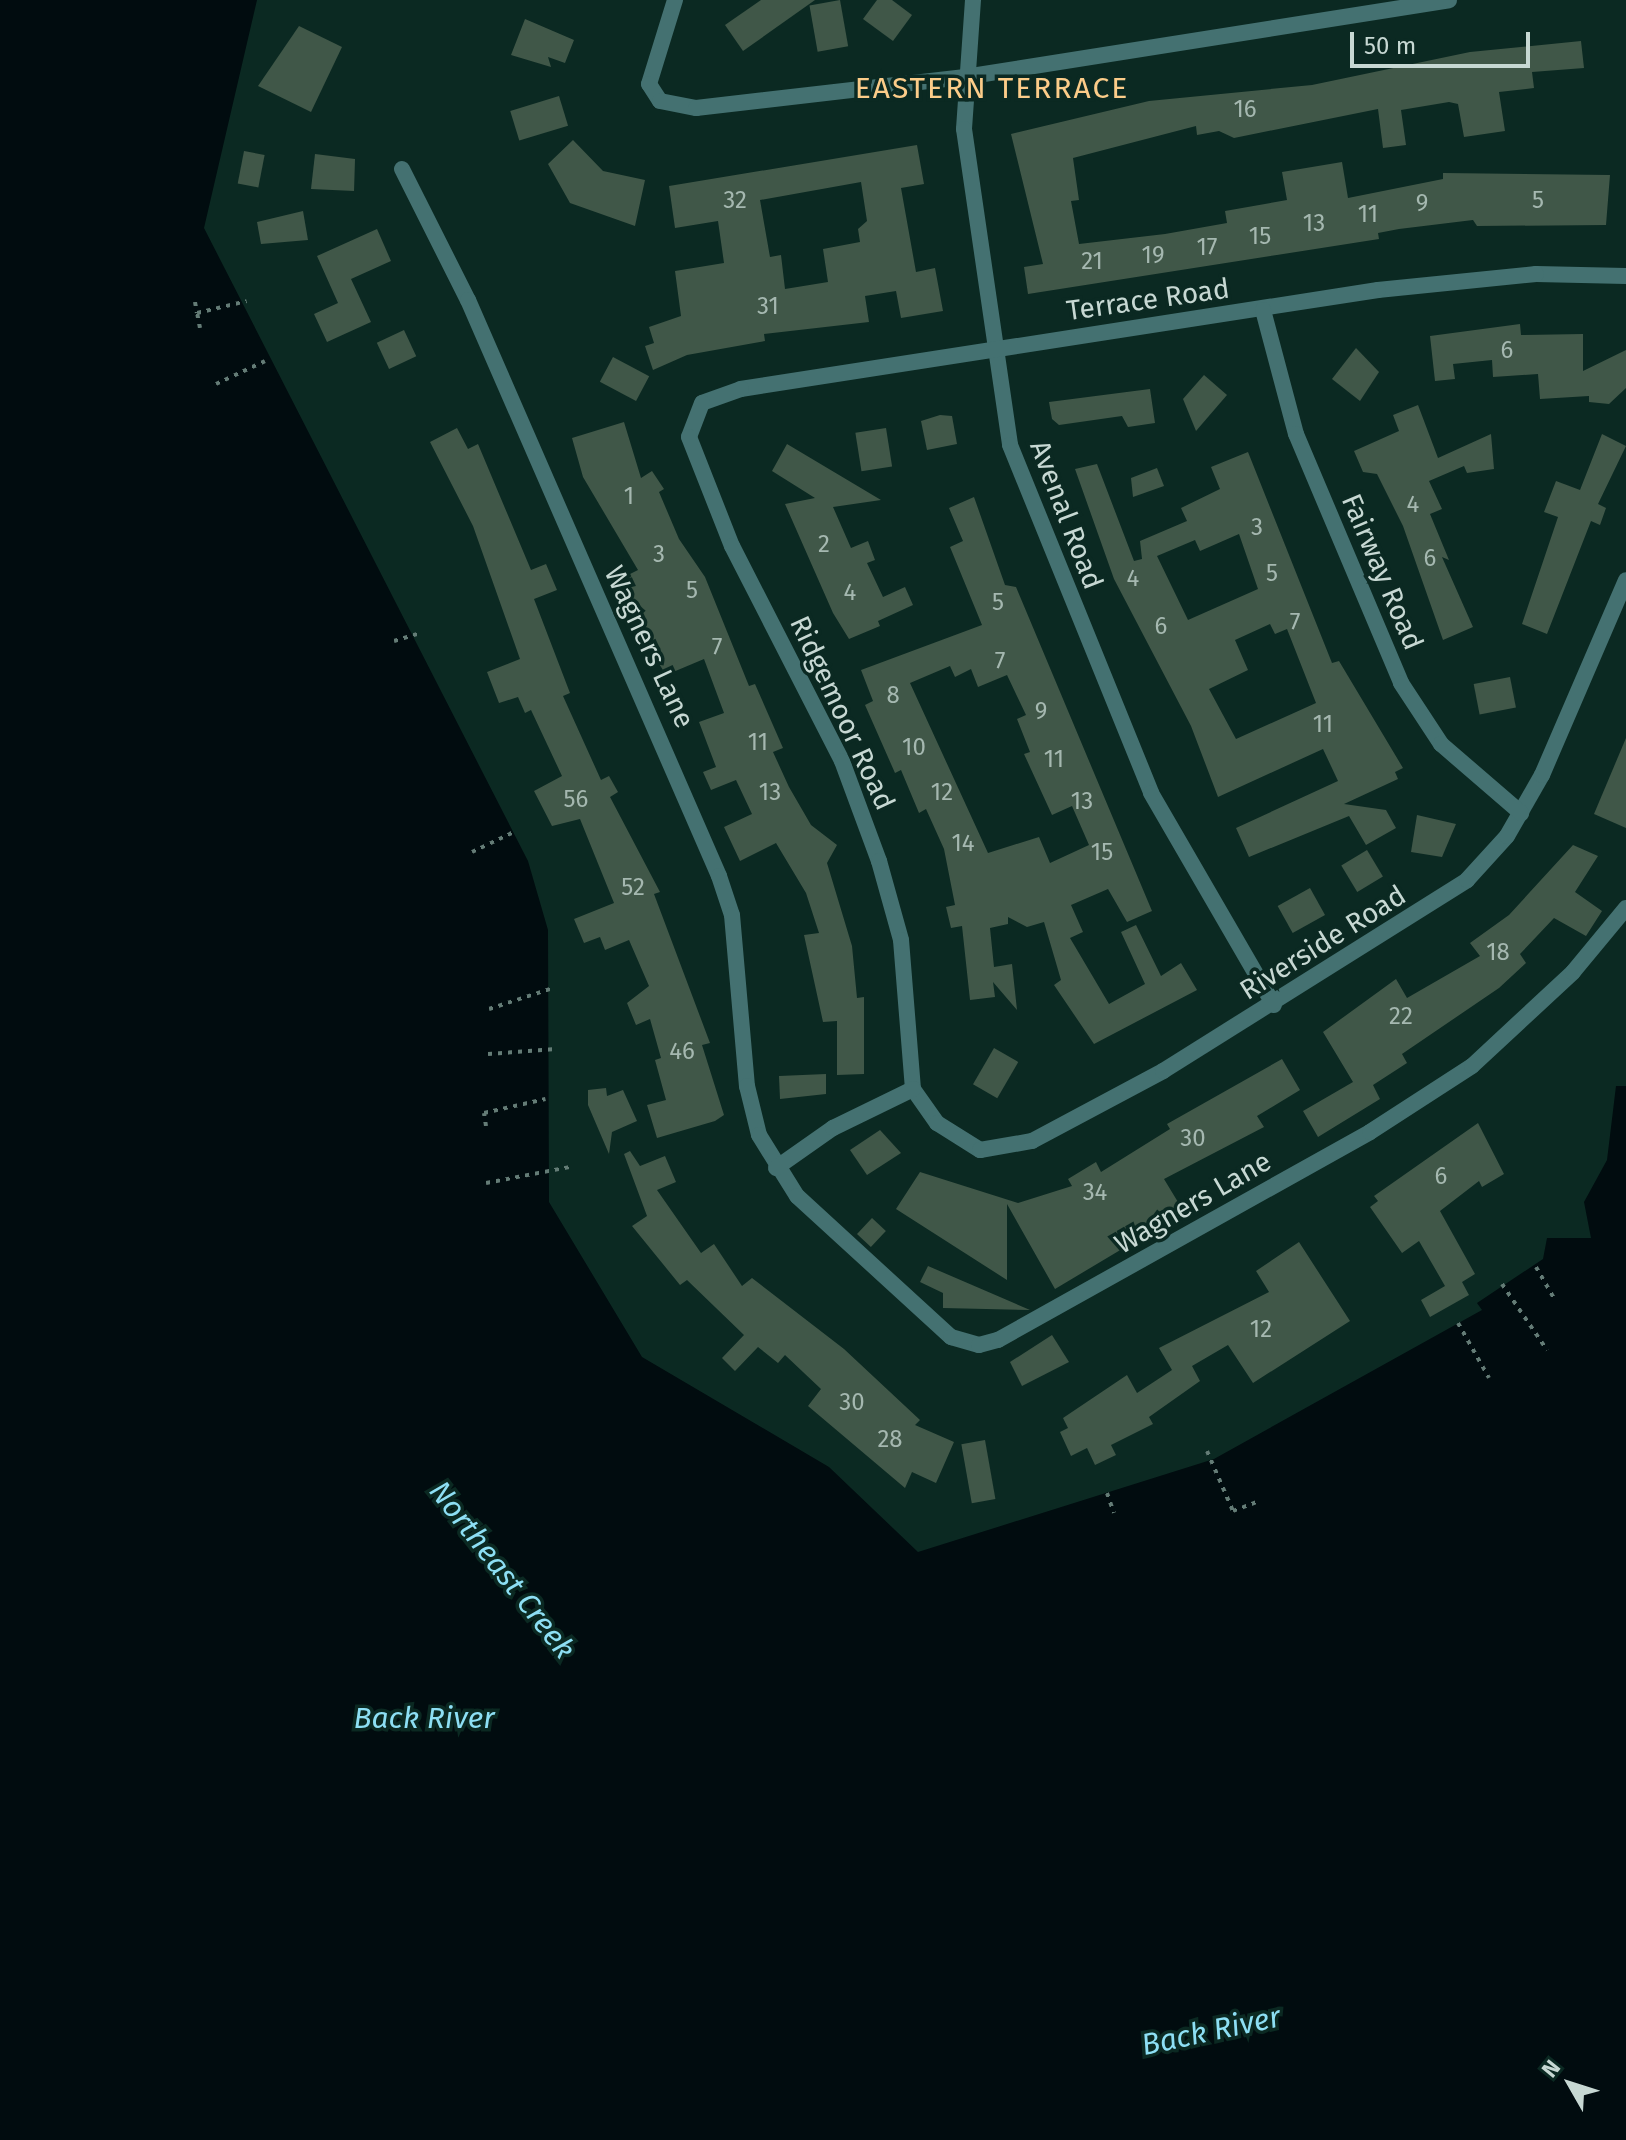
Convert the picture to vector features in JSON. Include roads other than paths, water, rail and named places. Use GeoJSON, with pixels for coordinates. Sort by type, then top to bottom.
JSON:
{"type":"FeatureCollection","features":[{"type":"Feature","properties":{"kind":"street"},"geometry":{"type":"LineString","coordinates":[[675,0],[657,47],[653,93],[672,106],[696,108],[965,77],[1449,0]]}},
{"type":"Feature","properties":{"kind":"street","name":"Avenal Road"},"geometry":{"type":"LineString","coordinates":[[973,0],[965,77],[970,194],[990,349],[1022,481],[1151,793],[1274,1005]]}},
{"type":"Feature","properties":{"kind":"street","name":"Wagners Lane"},"geometry":{"type":"LineString","coordinates":[[402,169],[468,300],[719,876],[734,928],[751,1112],[776,1168],[814,1214],[951,1337],[979,1345],[998,1340],[1370,1132],[1472,1066],[1573,972],[1626,908]]}},
{"type":"Feature","properties":{"kind":"street","name":"Terrace Road"},"geometry":{"type":"LineString","coordinates":[[690,420],[702,403],[741,389],[990,349],[1446,282],[1626,276]]}},
{"type":"Feature","properties":{"kind":"street","name":"Fairway Road"},"geometry":{"type":"LineString","coordinates":[[1263,310],[1296,434],[1401,683],[1441,744],[1521,813]]}},
{"type":"Feature","properties":{"kind":"street","name":"Ridgemoor Road"},"geometry":{"type":"LineString","coordinates":[[690,420],[709,494],[842,761],[879,861],[901,940],[913,1089]]}},
{"type":"Feature","properties":{"kind":"street","name":"Riverside Road"},"geometry":{"type":"LineString","coordinates":[[913,1089],[953,1136],[980,1150],[1007,1149],[1274,1005],[1467,880],[1521,813],[1626,580]]}},
{"type":"Feature","properties":{"kind":"street"},"geometry":{"type":"LineString","coordinates":[[776,1168],[833,1128],[913,1089]]}},
{"type":"Feature","properties":{"kind":"water","name":"Back River"},"geometry":{"type":"Polygon","coordinates":[[[0,0],[257,0],[204,228],[528,861],[548,930],[549,1202],[642,1357],[829,1467],[918,1552],[1214,1459],[1482,1310],[1477,1303],[1543,1259],[1547,1238],[1591,1238],[1584,1202],[1607,1160],[1616,1086],[1626,1086],[1626,2140],[0,2140],[0,0]]]}},
{"type":"Feature","properties":{"kind":"district","name":"EASTERN TERRACE"},"geometry":{"type":"Point","coordinates":[992,88]}},
{"type":"Feature","properties":{"kind":"water label","name":"Northeast Creek"},"geometry":{"type":"Point","coordinates":[502,1570]}}]}
